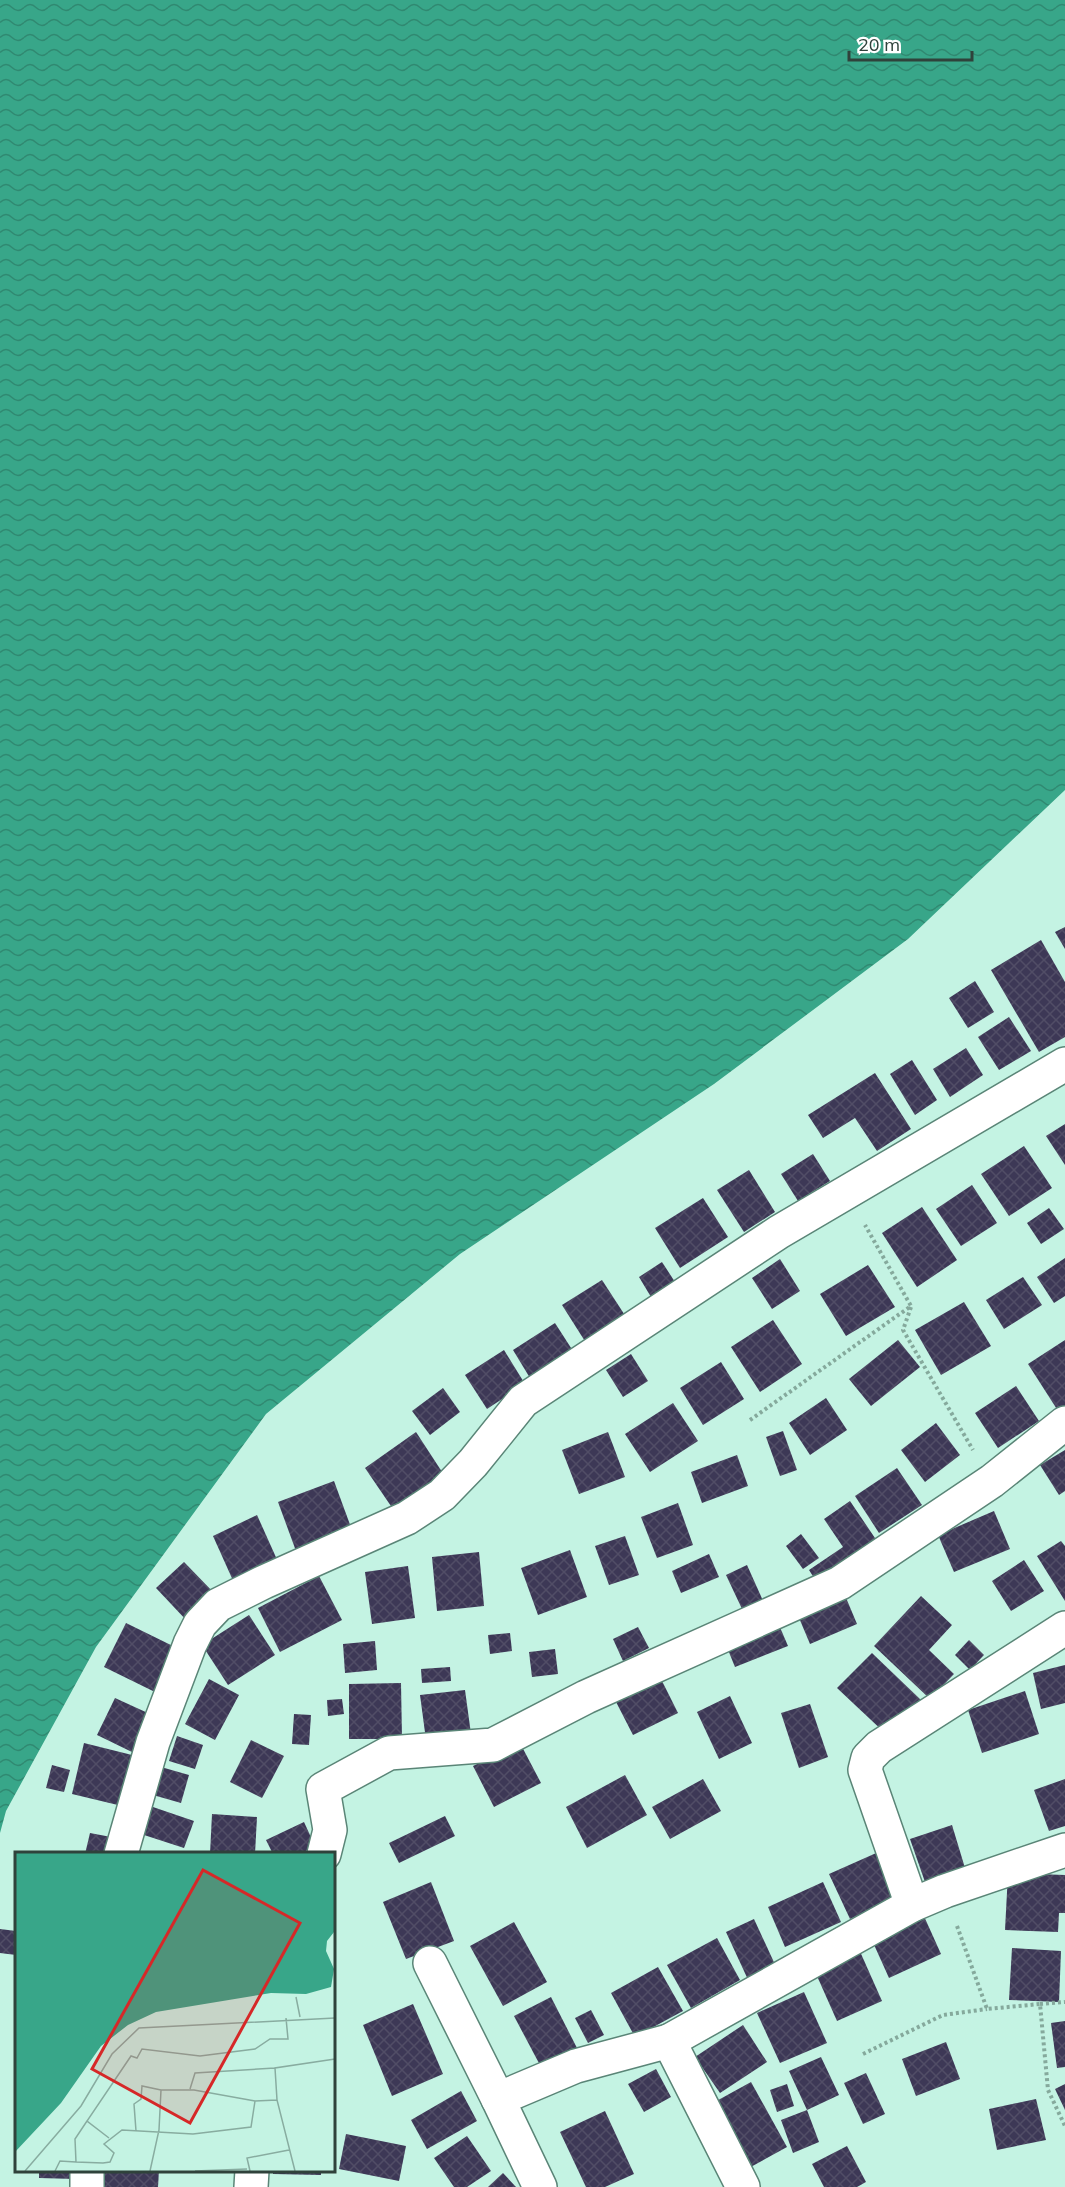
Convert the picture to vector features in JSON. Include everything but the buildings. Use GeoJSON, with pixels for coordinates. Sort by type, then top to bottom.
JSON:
{"type":"FeatureCollection","features":[{"type":"Feature","properties":{"kind":"street"},"geometry":{"type":"LineString","coordinates":[[122,1852],[153,1743],[190,1644],[200,1624],[218,1605],[407,1518],[442,1495],[474,1463],[523,1401],[779,1232],[1065,1064]]}},
{"type":"Feature","properties":{"kind":"street"},"geometry":{"type":"LineString","coordinates":[[324,1852],[330,1830],[323,1789],[389,1753],[493,1745],[586,1697],[840,1583],[992,1481],[1065,1424]]}},
{"type":"Feature","properties":{"kind":"street"},"geometry":{"type":"LineString","coordinates":[[912,1905],[865,1770],[868,1758],[879,1747],[1065,1628]]}},
{"type":"Feature","properties":{"kind":"street"},"geometry":{"type":"LineString","coordinates":[[498,2099],[576,2066],[669,2041],[912,1905],[945,1891],[1065,1850]]}},
{"type":"Feature","properties":{"kind":"street"},"geometry":{"type":"LineString","coordinates":[[430,1963],[540,2187]]}},
{"type":"Feature","properties":{"kind":"street"},"geometry":{"type":"LineString","coordinates":[[669,2041],[743,2187]]}},
{"type":"Feature","properties":{"kind":"street"},"geometry":{"type":"LineString","coordinates":[[251,2187],[252,2172]]}},
{"type":"Feature","properties":{"kind":"path"},"geometry":{"type":"LineString","coordinates":[[847,1193],[911,1306],[903,1330],[992,1481]]}},
{"type":"Feature","properties":{"kind":"path"},"geometry":{"type":"LineString","coordinates":[[750,1420],[911,1306]]}},
{"type":"Feature","properties":{"kind":"path"},"geometry":{"type":"LineString","coordinates":[[945,1891],[987,2009]]}},
{"type":"Feature","properties":{"kind":"path"},"geometry":{"type":"LineString","coordinates":[[863,2054],[943,2015],[1065,2002]]}},
{"type":"Feature","properties":{"kind":"path"},"geometry":{"type":"LineString","coordinates":[[1040,2004],[1048,2090],[1065,2126]]}},
{"type":"Feature","properties":{"kind":"water"},"geometry":{"type":"Polygon","coordinates":[[[0,0],[1065,0],[1065,790],[908,939],[714,1084],[460,1254],[266,1414],[96,1647],[6,1811],[0,1833],[0,0]]]}}]}
